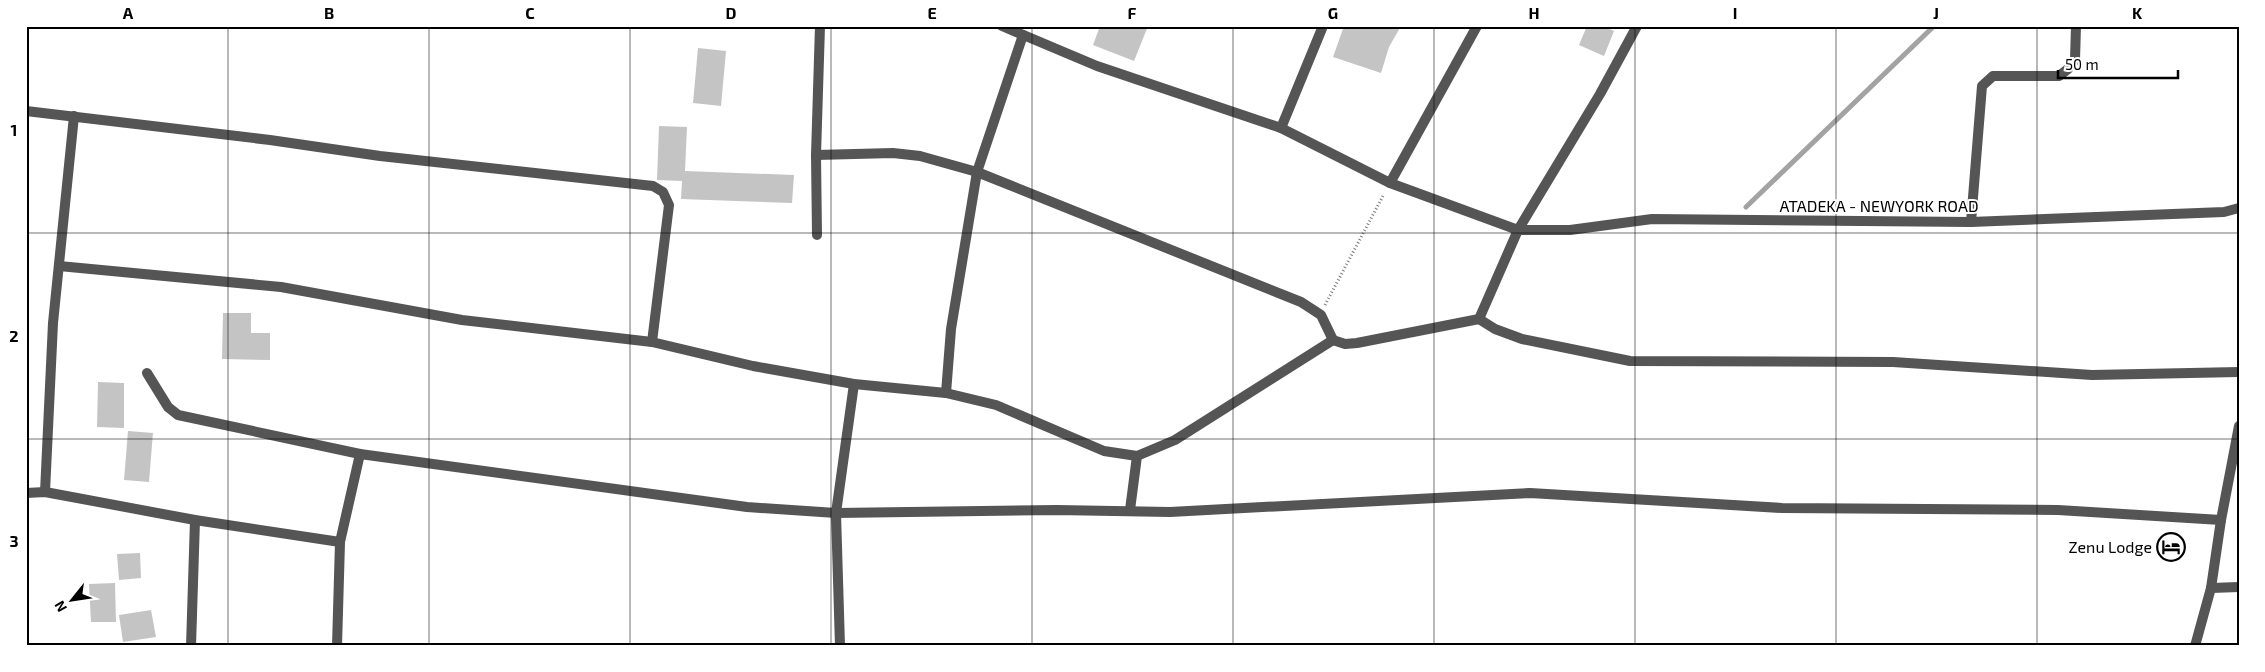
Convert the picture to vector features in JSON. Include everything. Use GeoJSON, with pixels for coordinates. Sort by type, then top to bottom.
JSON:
{"type":"FeatureCollection","features":[{"type":"Feature","properties":{"kind":"street"},"geometry":{"type":"LineString","coordinates":[[817,235],[816,155],[820,26]]}},
{"type":"Feature","properties":{"kind":"street"},"geometry":{"type":"LineString","coordinates":[[1281,128],[1323,26]]}},
{"type":"Feature","properties":{"kind":"street"},"geometry":{"type":"LineString","coordinates":[[1390,182],[1478,26]]}},
{"type":"Feature","properties":{"kind":"street"},"geometry":{"type":"LineString","coordinates":[[1479,319],[1518,230],[1600,94],[1637,26]]}},
{"type":"Feature","properties":{"kind":"street"},"geometry":{"type":"LineString","coordinates":[[1971,222],[1982,86],[1993,76],[2059,76],[2075,60],[2076,26]]}},
{"type":"Feature","properties":{"kind":"street"},"geometry":{"type":"LineString","coordinates":[[1004,27],[1097,66],[1281,128],[1390,182],[1518,230]]}},
{"type":"Feature","properties":{"kind":"street"},"geometry":{"type":"LineString","coordinates":[[946,393],[951,328],[977,172],[1023,35]]}},
{"type":"Feature","properties":{"kind":"street"},"geometry":{"type":"LineString","coordinates":[[26,111],[270,140],[380,156],[653,186],[662,192],[669,205],[652,342]]}},
{"type":"Feature","properties":{"kind":"street"},"geometry":{"type":"LineString","coordinates":[[45,492],[53,323],[74,116]]}},
{"type":"Feature","properties":{"kind":"street"},"geometry":{"type":"LineString","coordinates":[[816,155],[893,153],[920,156],[977,172],[1301,302],[1321,315],[1333,340],[1345,344],[1479,319],[1495,330],[1522,339],[1630,361],[1893,362],[2092,375],[2239,372]]}},
{"type":"Feature","properties":{"kind":"street","name":"ATADEKA - NEWYORK ROAD"},"geometry":{"type":"LineString","coordinates":[[1518,230],[1570,230],[1652,219],[1971,222],[2224,212],[2239,208]]}},
{"type":"Feature","properties":{"kind":"street"},"geometry":{"type":"LineString","coordinates":[[59,266],[281,287],[462,320],[652,342],[753,366],[854,384],[946,393],[996,405],[1104,451],[1137,456],[1175,440],[1333,340]]}},
{"type":"Feature","properties":{"kind":"street"},"geometry":{"type":"LineString","coordinates":[[147,373],[168,407],[178,415],[360,454],[746,507],[836,513],[1130,510],[1170,512],[1530,493],[1782,508],[2058,510],[2221,520]]}},
{"type":"Feature","properties":{"kind":"street"},"geometry":{"type":"LineString","coordinates":[[840,646],[836,513],[854,384]]}},
{"type":"Feature","properties":{"kind":"street"},"geometry":{"type":"LineString","coordinates":[[2195,646],[2211,588],[2221,520],[2236,453],[2239,426]]}},
{"type":"Feature","properties":{"kind":"street"},"geometry":{"type":"LineString","coordinates":[[337,646],[340,542],[360,454]]}},
{"type":"Feature","properties":{"kind":"street"},"geometry":{"type":"LineString","coordinates":[[1130,510],[1137,456]]}},
{"type":"Feature","properties":{"kind":"street"},"geometry":{"type":"LineString","coordinates":[[26,493],[45,492],[195,520],[340,542]]}},
{"type":"Feature","properties":{"kind":"street"},"geometry":{"type":"LineString","coordinates":[[191,646],[195,520]]}},
{"type":"Feature","properties":{"kind":"street"},"geometry":{"type":"LineString","coordinates":[[2211,588],[2239,587]]}},
{"type":"Feature","properties":{"kind":"path"},"geometry":{"type":"LineString","coordinates":[[1321,315],[1390,182]]}},
{"type":"Feature","properties":{"kind":"building"},"geometry":{"type":"Polygon","coordinates":[[[1100,26],[1148,26],[1134,61],[1093,45],[1100,26]]]}},
{"type":"Feature","properties":{"kind":"building"},"geometry":{"type":"Polygon","coordinates":[[[1344,26],[1401,26],[1389,47],[1381,73],[1333,57],[1344,26]]]}},
{"type":"Feature","properties":{"kind":"building"},"geometry":{"type":"Polygon","coordinates":[[[1587,26],[1603,26],[1614,31],[1604,56],[1579,45],[1587,26]]]}},
{"type":"Feature","properties":{"kind":"building"},"geometry":{"type":"Polygon","coordinates":[[[698,48],[726,51],[721,106],[693,103],[698,48]]]}},
{"type":"Feature","properties":{"kind":"building"},"geometry":{"type":"Polygon","coordinates":[[[659,126],[687,127],[685,171],[794,175],[792,203],[681,199],[682,181],[657,180],[659,126]]]}},
{"type":"Feature","properties":{"kind":"building"},"geometry":{"type":"Polygon","coordinates":[[[223,313],[251,313],[251,333],[270,333],[270,360],[222,359],[223,313]]]}},
{"type":"Feature","properties":{"kind":"building"},"geometry":{"type":"Polygon","coordinates":[[[98,382],[124,383],[124,428],[97,427],[98,382]]]}},
{"type":"Feature","properties":{"kind":"building"},"geometry":{"type":"Polygon","coordinates":[[[128,431],[153,433],[149,482],[124,480],[128,431]]]}},
{"type":"Feature","properties":{"kind":"building"},"geometry":{"type":"Polygon","coordinates":[[[140,553],[141,578],[119,580],[117,554],[140,553]]]}},
{"type":"Feature","properties":{"kind":"building"},"geometry":{"type":"Polygon","coordinates":[[[115,583],[116,622],[91,622],[89,584],[115,583]]]}},
{"type":"Feature","properties":{"kind":"building"},"geometry":{"type":"Polygon","coordinates":[[[151,610],[156,637],[123,642],[119,615],[151,610]]]}},
{"type":"Feature","properties":{"kind":"waterway"},"geometry":{"type":"LineString","coordinates":[[1746,207],[1934,26]]}},
{"type":"Feature","properties":{"kind":"place","name":"Zenu Lodge"},"geometry":{"type":"Point","coordinates":[2171,547]}}]}
